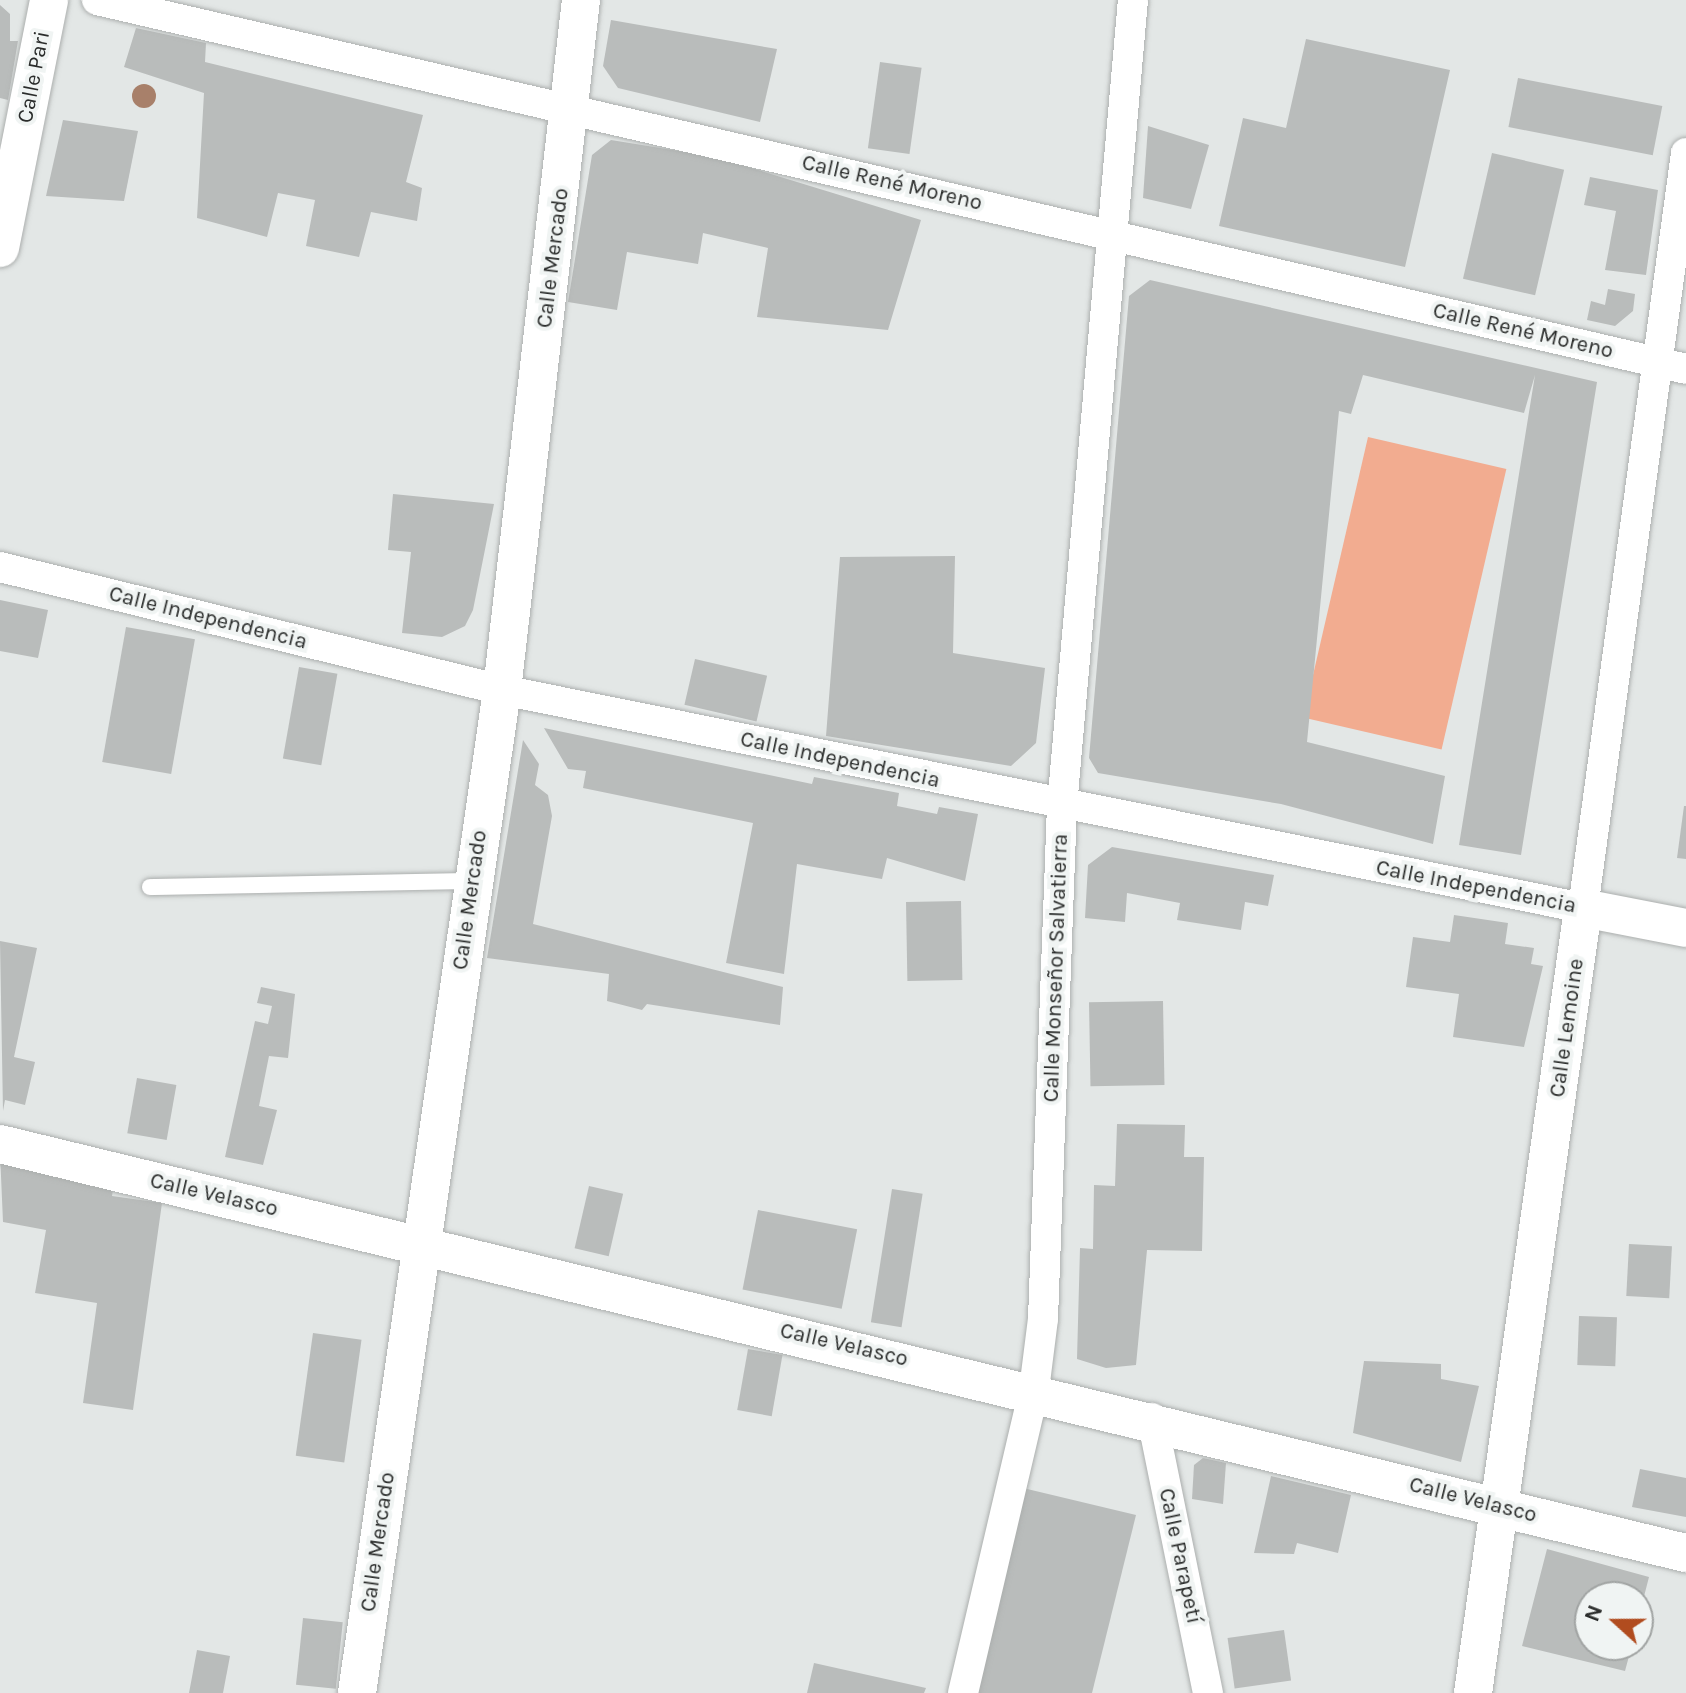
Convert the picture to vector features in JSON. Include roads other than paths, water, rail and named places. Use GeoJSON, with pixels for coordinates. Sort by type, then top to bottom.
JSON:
{"type":"FeatureCollection","features":[{"type":"Feature","properties":{"kind":"street","name":"Calle Pari"},"geometry":{"type":"LineString","coordinates":[[0,248],[49,0]]}},
{"type":"Feature","properties":{"kind":"street","name":"Calle René Moreno"},"geometry":{"type":"LineString","coordinates":[[97,0],[571,106],[1686,369]]}},
{"type":"Feature","properties":{"kind":"street","name":"Calle Mercado"},"geometry":{"type":"LineString","coordinates":[[357,1693],[502,690],[581,0]]}},
{"type":"Feature","properties":{"kind":"street","name":"Calle Monseñor Salvatierra"},"geometry":{"type":"LineString","coordinates":[[963,1693],[1034,1390],[1062,806],[1133,0]]}},
{"type":"Feature","properties":{"kind":"street","name":"Calle Lemoine"},"geometry":{"type":"LineString","coordinates":[[1473,1693],[1505,1508],[1655,361],[1686,153]]}},
{"type":"Feature","properties":{"kind":"street","name":"Calle Independencia"},"geometry":{"type":"LineString","coordinates":[[0,567],[502,690],[1062,806],[1686,928]]}},
{"type":"Feature","properties":{"kind":"street","name":"Calle Velasco"},"geometry":{"type":"LineString","coordinates":[[0,1144],[1152,1418],[1686,1553]]}},
{"type":"Feature","properties":{"kind":"street","name":"Calle Parapetí"},"geometry":{"type":"LineString","coordinates":[[1152,1418],[1208,1693]]}},
{"type":"Feature","properties":{"kind":"lane"},"geometry":{"type":"LineString","coordinates":[[150,887],[472,881]]}}]}
